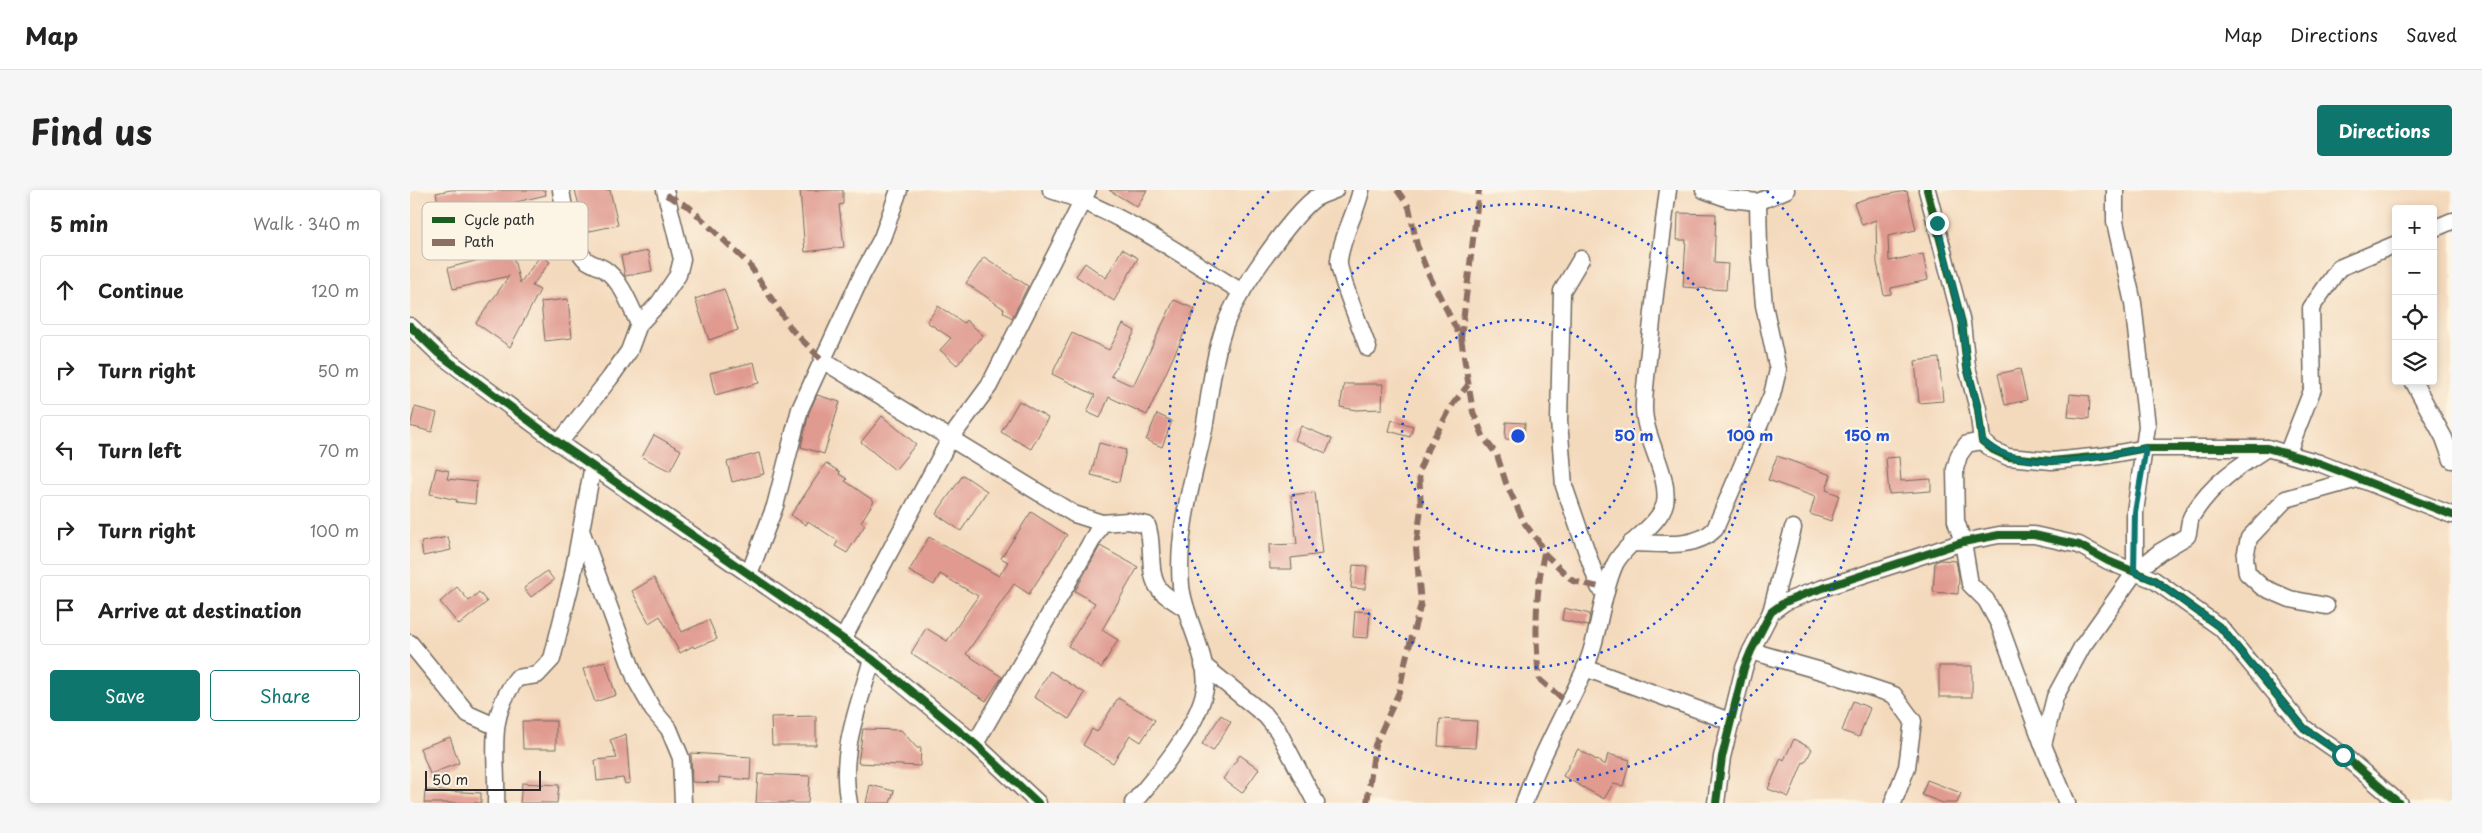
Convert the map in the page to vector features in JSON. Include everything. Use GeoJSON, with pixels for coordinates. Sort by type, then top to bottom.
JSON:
{"type":"FeatureCollection","features":[{"type":"Feature","properties":{"kind":"street"},"geometry":{"type":"LineString","coordinates":[[560,443],[591,406],[629,351],[639,324],[659,303],[678,275],[682,260],[665,190]]}},
{"type":"Feature","properties":{"kind":"street"},"geometry":{"type":"LineString","coordinates":[[749,574],[775,506],[800,409],[862,275],[882,238],[899,190]]}},
{"type":"Feature","properties":{"kind":"street"},"geometry":{"type":"LineString","coordinates":[[1052,190],[1085,195],[1242,292]]}},
{"type":"Feature","properties":{"kind":"street"},"geometry":{"type":"LineString","coordinates":[[1133,803],[1169,760],[1202,704],[1205,686],[1203,665],[1181,587],[1180,559],[1191,480],[1225,324],[1242,292],[1295,217],[1316,198],[1335,190]]}},
{"type":"Feature","properties":{"kind":"street"},"geometry":{"type":"LineString","coordinates":[[1361,190],[1357,208],[1344,236],[1338,262],[1368,348]]}},
{"type":"Feature","properties":{"kind":"street"},"geometry":{"type":"LineString","coordinates":[[1524,803],[1541,756],[1585,668],[1616,562],[1632,543],[1645,532],[1664,505],[1666,487],[1656,461],[1644,410],[1654,294],[1668,190]]}},
{"type":"Feature","properties":{"kind":"street"},"geometry":{"type":"LineString","coordinates":[[1704,190],[1729,198],[1758,202],[1786,190]]}},
{"type":"Feature","properties":{"kind":"street"},"geometry":{"type":"LineString","coordinates":[[1926,190],[1962,323],[1967,367],[1978,409],[1982,441],[1993,450],[2008,457],[2052,461],[2102,456],[2146,448],[2267,448],[2288,452],[2452,515]]}},
{"type":"Feature","properties":{"kind":"street"},"geometry":{"type":"LineString","coordinates":[[2115,190],[2115,222],[2134,303],[2147,426],[2146,448],[2135,512],[2134,572]]}},
{"type":"Feature","properties":{"kind":"street"},"geometry":{"type":"LineString","coordinates":[[843,640],[950,439],[989,386],[1085,195]]}},
{"type":"Feature","properties":{"kind":"street"},"geometry":{"type":"LineString","coordinates":[[1632,543],[1680,543],[1699,540],[1715,530],[1772,395],[1778,370],[1764,305],[1759,249],[1758,202]]}},
{"type":"Feature","properties":{"kind":"street"},"geometry":{"type":"LineString","coordinates":[[2437,227],[2452,221]]}},
{"type":"Feature","properties":{"kind":"street"},"geometry":{"type":"LineString","coordinates":[[2288,452],[2313,388],[2312,308],[2339,268],[2392,246]]}},
{"type":"Feature","properties":{"kind":"street"},"geometry":{"type":"LineString","coordinates":[[1581,259],[1562,290],[1559,421],[1564,486],[1599,587],[1606,592]]}},
{"type":"Feature","properties":{"kind":"street"},"geometry":{"type":"LineString","coordinates":[[585,260],[605,269],[616,281],[639,324]]}},
{"type":"Feature","properties":{"kind":"street"},"geometry":{"type":"LineString","coordinates":[[410,326],[438,353],[560,443],[843,640],[872,658],[975,744],[1038,803]]}},
{"type":"Feature","properties":{"kind":"street"},"geometry":{"type":"LineString","coordinates":[[822,360],[1074,514],[1102,523],[1128,521],[1147,525],[1150,533],[1154,578],[1160,590],[1186,609]]}},
{"type":"Feature","properties":{"kind":"street"},"geometry":{"type":"LineString","coordinates":[[2415,385],[2444,438],[2452,460]]}},
{"type":"Feature","properties":{"kind":"street"},"geometry":{"type":"LineString","coordinates":[[1982,441],[1968,444],[1959,455],[1955,469],[1956,520],[1963,542],[1970,584],[1986,600],[2000,624],[2043,745],[2067,803]]}},
{"type":"Feature","properties":{"kind":"street"},"geometry":{"type":"LineString","coordinates":[[2043,745],[2055,697],[2082,647],[2134,572],[2160,552],[2187,536],[2192,514],[2208,491],[2229,472],[2267,448]]}},
{"type":"Feature","properties":{"kind":"street"},"geometry":{"type":"LineString","coordinates":[[496,803],[495,726],[503,701],[517,678],[536,675],[552,659],[582,532],[593,465]]}},
{"type":"Feature","properties":{"kind":"street"},"geometry":{"type":"LineString","coordinates":[[2326,606],[2290,598],[2262,587],[2247,573],[2245,557],[2250,538],[2286,499],[2357,479]]}},
{"type":"Feature","properties":{"kind":"street"},"geometry":{"type":"LineString","coordinates":[[975,744],[1102,523]]}},
{"type":"Feature","properties":{"kind":"street"},"geometry":{"type":"LineString","coordinates":[[1716,803],[1722,757],[1744,668],[1772,612],[1793,528]]}},
{"type":"Feature","properties":{"kind":"street"},"geometry":{"type":"LineString","coordinates":[[582,532],[636,680],[653,710],[669,729],[681,758],[683,803]]}},
{"type":"Feature","properties":{"kind":"street"},"geometry":{"type":"LineString","coordinates":[[1772,612],[1785,602],[1805,594],[1963,542],[1999,535],[2051,537],[2079,545],[2154,580],[2221,628],[2304,728],[2343,755],[2399,803]]}},
{"type":"Feature","properties":{"kind":"street"},"geometry":{"type":"LineString","coordinates":[[410,643],[468,714],[495,726]]}},
{"type":"Feature","properties":{"kind":"street"},"geometry":{"type":"LineString","coordinates":[[1751,651],[1828,673],[1894,695],[1913,721],[1907,767],[1893,803]]}},
{"type":"Feature","properties":{"kind":"street"},"geometry":{"type":"LineString","coordinates":[[849,803],[845,769],[848,744],[872,658]]}},
{"type":"Feature","properties":{"kind":"street"},"geometry":{"type":"LineString","coordinates":[[1203,665],[1266,716],[1278,731],[1316,803]]}},
{"type":"Feature","properties":{"kind":"street"},"geometry":{"type":"LineString","coordinates":[[1585,668],[1732,722]]}},
{"type":"Feature","properties":{"kind":"building"},"geometry":{"type":"Polygon","coordinates":[[[451,190],[545,190],[546,195],[516,202],[438,202],[436,193],[451,190]]]}},
{"type":"Feature","properties":{"kind":"building"},"geometry":{"type":"Polygon","coordinates":[[[575,190],[610,190],[618,225],[588,231],[588,202],[578,202],[575,190]]]}},
{"type":"Feature","properties":{"kind":"building"},"geometry":{"type":"Polygon","coordinates":[[[800,190],[843,190],[843,204],[839,205],[844,247],[805,252],[800,190]]]}},
{"type":"Feature","properties":{"kind":"building"},"geometry":{"type":"Polygon","coordinates":[[[1109,190],[1147,190],[1137,207],[1109,190]]]}},
{"type":"Feature","properties":{"kind":"building"},"geometry":{"type":"Polygon","coordinates":[[[1907,191],[1916,230],[1888,236],[1889,261],[1923,254],[1928,280],[1891,288],[1891,294],[1884,295],[1877,263],[1876,220],[1862,225],[1854,203],[1870,197],[1907,191]]]}},
{"type":"Feature","properties":{"kind":"building"},"geometry":{"type":"Polygon","coordinates":[[[1678,213],[1716,214],[1714,263],[1728,264],[1726,290],[1683,287],[1686,240],[1677,240],[1678,213]]]}},
{"type":"Feature","properties":{"kind":"building"},"geometry":{"type":"Polygon","coordinates":[[[1122,249],[1138,258],[1114,301],[1076,276],[1085,263],[1106,278],[1122,249]]]}},
{"type":"Feature","properties":{"kind":"building"},"geometry":{"type":"Polygon","coordinates":[[[648,251],[652,271],[625,276],[621,256],[648,251]]]}},
{"type":"Feature","properties":{"kind":"building"},"geometry":{"type":"Polygon","coordinates":[[[984,257],[1028,286],[1012,318],[1003,312],[1004,309],[966,283],[984,257]]]}},
{"type":"Feature","properties":{"kind":"building"},"geometry":{"type":"Polygon","coordinates":[[[479,260],[514,260],[520,283],[537,260],[547,260],[550,262],[532,286],[540,290],[510,347],[476,323],[509,276],[453,289],[448,268],[479,260]]]}},
{"type":"Feature","properties":{"kind":"building"},"geometry":{"type":"Polygon","coordinates":[[[724,289],[738,330],[709,340],[695,299],[724,289]]]}},
{"type":"Feature","properties":{"kind":"building"},"geometry":{"type":"Polygon","coordinates":[[[568,299],[572,338],[545,341],[541,302],[568,299]]]}},
{"type":"Feature","properties":{"kind":"building"},"geometry":{"type":"Polygon","coordinates":[[[1174,300],[1195,309],[1147,415],[1109,397],[1100,418],[1087,412],[1095,395],[1052,374],[1072,333],[1109,350],[1123,324],[1135,331],[1111,376],[1133,386],[1174,300]]]}},
{"type":"Feature","properties":{"kind":"building"},"geometry":{"type":"Polygon","coordinates":[[[938,306],[964,323],[966,320],[983,335],[957,365],[940,350],[951,338],[927,322],[938,306]]]}},
{"type":"Feature","properties":{"kind":"building"},"geometry":{"type":"Polygon","coordinates":[[[1939,358],[1943,401],[1919,403],[1915,361],[1939,358]]]}},
{"type":"Feature","properties":{"kind":"building"},"geometry":{"type":"Polygon","coordinates":[[[754,362],[759,383],[715,395],[710,373],[754,362]]]}},
{"type":"Feature","properties":{"kind":"building"},"geometry":{"type":"Polygon","coordinates":[[[2020,369],[2027,400],[2005,405],[1998,374],[2020,369]]]}},
{"type":"Feature","properties":{"kind":"building"},"geometry":{"type":"Polygon","coordinates":[[[1344,384],[1383,384],[1382,409],[1356,410],[1340,407],[1344,384]]]}},
{"type":"Feature","properties":{"kind":"building"},"geometry":{"type":"Polygon","coordinates":[[[2070,394],[2090,396],[2089,419],[2068,417],[2070,394]]]}},
{"type":"Feature","properties":{"kind":"building"},"geometry":{"type":"Polygon","coordinates":[[[817,395],[840,402],[824,454],[801,447],[809,412],[817,395]]]}},
{"type":"Feature","properties":{"kind":"building"},"geometry":{"type":"Polygon","coordinates":[[[1019,401],[1048,418],[1031,449],[1001,432],[1019,401]]]}},
{"type":"Feature","properties":{"kind":"building"},"geometry":{"type":"Polygon","coordinates":[[[415,407],[437,413],[432,432],[410,426],[415,407]]]}},
{"type":"Feature","properties":{"kind":"building"},"geometry":{"type":"Polygon","coordinates":[[[1157,414],[1172,421],[1162,447],[1146,440],[1157,414]]]}},
{"type":"Feature","properties":{"kind":"building"},"geometry":{"type":"Polygon","coordinates":[[[882,416],[916,444],[895,470],[861,442],[882,416]]]}},
{"type":"Feature","properties":{"kind":"building"},"geometry":{"type":"Polygon","coordinates":[[[1392,420],[1413,426],[1410,437],[1389,431],[1392,420]]]}},
{"type":"Feature","properties":{"kind":"building"},"geometry":{"type":"Polygon","coordinates":[[[1506,422],[1525,423],[1524,440],[1505,439],[1506,422]]]}},
{"type":"Feature","properties":{"kind":"building"},"geometry":{"type":"Polygon","coordinates":[[[1301,426],[1332,439],[1326,453],[1295,440],[1301,426]]]}},
{"type":"Feature","properties":{"kind":"building"},"geometry":{"type":"Polygon","coordinates":[[[654,435],[681,450],[670,471],[642,457],[654,435]]]}},
{"type":"Feature","properties":{"kind":"building"},"geometry":{"type":"Polygon","coordinates":[[[1099,443],[1126,450],[1119,482],[1091,475],[1099,443]]]}},
{"type":"Feature","properties":{"kind":"building"},"geometry":{"type":"Polygon","coordinates":[[[759,453],[764,474],[732,482],[727,462],[759,453]]]}},
{"type":"Feature","properties":{"kind":"building"},"geometry":{"type":"Polygon","coordinates":[[[1777,456],[1831,475],[1826,490],[1839,495],[1831,521],[1810,514],[1815,497],[1768,480],[1777,456]]]}},
{"type":"Feature","properties":{"kind":"building"},"geometry":{"type":"Polygon","coordinates":[[[1899,457],[1901,481],[1931,479],[1931,491],[1889,494],[1886,458],[1899,457]]]}},
{"type":"Feature","properties":{"kind":"building"},"geometry":{"type":"Polygon","coordinates":[[[826,463],[840,472],[839,474],[847,479],[845,481],[874,501],[861,522],[865,525],[847,553],[835,546],[838,541],[808,521],[806,525],[791,515],[826,463]]]}},
{"type":"Feature","properties":{"kind":"building"},"geometry":{"type":"Polygon","coordinates":[[[436,468],[449,471],[447,479],[477,482],[475,504],[456,502],[457,500],[430,494],[436,468]]]}},
{"type":"Feature","properties":{"kind":"building"},"geometry":{"type":"Polygon","coordinates":[[[963,475],[987,491],[961,531],[936,514],[963,475]]]}},
{"type":"Feature","properties":{"kind":"building"},"geometry":{"type":"Polygon","coordinates":[[[1315,492],[1322,554],[1291,558],[1292,569],[1270,569],[1269,545],[1297,544],[1291,495],[1315,492]]]}},
{"type":"Feature","properties":{"kind":"building"},"geometry":{"type":"Polygon","coordinates":[[[1031,512],[1067,535],[1029,594],[1014,584],[966,654],[1002,677],[986,701],[911,653],[926,628],[947,641],[978,596],[940,574],[934,585],[909,571],[929,537],[999,576],[1008,562],[1001,558],[1031,512]]]}},
{"type":"Feature","properties":{"kind":"building"},"geometry":{"type":"Polygon","coordinates":[[[448,537],[451,550],[423,556],[421,542],[448,537]]]}},
{"type":"Feature","properties":{"kind":"building"},"geometry":{"type":"Polygon","coordinates":[[[1100,546],[1138,567],[1102,630],[1118,640],[1101,668],[1068,646],[1095,603],[1075,591],[1100,546]]]}},
{"type":"Feature","properties":{"kind":"building"},"geometry":{"type":"Polygon","coordinates":[[[1940,560],[1956,561],[1959,577],[1958,594],[1933,592],[1935,562],[1940,560]]]}},
{"type":"Feature","properties":{"kind":"building"},"geometry":{"type":"Polygon","coordinates":[[[1353,565],[1367,566],[1365,589],[1351,588],[1353,565]]]}},
{"type":"Feature","properties":{"kind":"building"},"geometry":{"type":"Polygon","coordinates":[[[547,571],[554,580],[531,597],[524,588],[547,571]]]}},
{"type":"Feature","properties":{"kind":"building"},"geometry":{"type":"Polygon","coordinates":[[[654,578],[682,632],[709,620],[717,639],[694,648],[693,646],[680,653],[660,616],[649,623],[632,591],[654,578]]]}},
{"type":"Feature","properties":{"kind":"building"},"geometry":{"type":"Polygon","coordinates":[[[457,587],[469,601],[479,592],[487,602],[459,625],[440,602],[457,587]]]}},
{"type":"Feature","properties":{"kind":"building"},"geometry":{"type":"Polygon","coordinates":[[[1564,608],[1590,614],[1588,626],[1562,620],[1564,608]]]}},
{"type":"Feature","properties":{"kind":"building"},"geometry":{"type":"Polygon","coordinates":[[[1355,611],[1370,612],[1368,638],[1353,637],[1355,611]]]}},
{"type":"Feature","properties":{"kind":"building"},"geometry":{"type":"Polygon","coordinates":[[[605,661],[616,695],[595,702],[583,669],[605,661]]]}},
{"type":"Feature","properties":{"kind":"building"},"geometry":{"type":"Polygon","coordinates":[[[1939,666],[1972,666],[1972,697],[1939,697],[1939,666]]]}},
{"type":"Feature","properties":{"kind":"building"},"geometry":{"type":"Polygon","coordinates":[[[1050,671],[1085,693],[1069,719],[1034,697],[1050,671]]]}},
{"type":"Feature","properties":{"kind":"building"},"geometry":{"type":"Polygon","coordinates":[[[1118,698],[1155,720],[1141,742],[1130,735],[1113,763],[1083,745],[1092,729],[1097,732],[1118,698]]]}},
{"type":"Feature","properties":{"kind":"building"},"geometry":{"type":"Polygon","coordinates":[[[1853,701],[1870,708],[1859,737],[1842,731],[1853,701]]]}},
{"type":"Feature","properties":{"kind":"building"},"geometry":{"type":"Polygon","coordinates":[[[1221,715],[1231,722],[1213,751],[1202,744],[1221,715]]]}},
{"type":"Feature","properties":{"kind":"building"},"geometry":{"type":"Polygon","coordinates":[[[816,716],[816,745],[772,745],[771,717],[816,716]]]}},
{"type":"Feature","properties":{"kind":"building"},"geometry":{"type":"Polygon","coordinates":[[[1440,719],[1477,721],[1475,748],[1438,746],[1440,719]]]}},
{"type":"Feature","properties":{"kind":"building"},"geometry":{"type":"Polygon","coordinates":[[[522,721],[556,721],[556,749],[523,749],[522,721]]]}},
{"type":"Feature","properties":{"kind":"building"},"geometry":{"type":"Polygon","coordinates":[[[863,729],[901,730],[917,748],[921,748],[920,766],[858,763],[863,729]]]}},
{"type":"Feature","properties":{"kind":"building"},"geometry":{"type":"Polygon","coordinates":[[[626,734],[630,783],[625,784],[623,778],[597,781],[595,760],[617,758],[610,740],[626,734]]]}},
{"type":"Feature","properties":{"kind":"building"},"geometry":{"type":"Polygon","coordinates":[[[450,737],[459,763],[430,774],[420,748],[450,737]]]}},
{"type":"Feature","properties":{"kind":"building"},"geometry":{"type":"Polygon","coordinates":[[[1794,739],[1812,749],[1805,763],[1803,762],[1789,797],[1768,789],[1781,758],[1784,760],[1794,739]]]}},
{"type":"Feature","properties":{"kind":"building"},"geometry":{"type":"Polygon","coordinates":[[[1578,749],[1605,765],[1608,754],[1630,760],[1623,786],[1613,784],[1604,799],[1563,776],[1578,749]]]}},
{"type":"Feature","properties":{"kind":"building"},"geometry":{"type":"Polygon","coordinates":[[[691,753],[751,757],[750,780],[719,777],[719,783],[692,782],[691,753]]]}},
{"type":"Feature","properties":{"kind":"building"},"geometry":{"type":"Polygon","coordinates":[[[1240,755],[1259,769],[1242,793],[1223,779],[1240,755]]]}},
{"type":"Feature","properties":{"kind":"building"},"geometry":{"type":"Polygon","coordinates":[[[758,774],[810,776],[808,803],[756,803],[758,774]]]}},
{"type":"Feature","properties":{"kind":"building"},"geometry":{"type":"Polygon","coordinates":[[[1927,780],[1961,793],[1957,803],[1943,803],[1922,795],[1927,780]]]}},
{"type":"Feature","properties":{"kind":"building"},"geometry":{"type":"Polygon","coordinates":[[[522,783],[559,785],[557,803],[520,803],[522,783]]]}},
{"type":"Feature","properties":{"kind":"building"},"geometry":{"type":"Polygon","coordinates":[[[870,785],[894,791],[890,803],[866,803],[870,785]]]}},
{"type":"Feature","properties":{"kind":"building"},"geometry":{"type":"Polygon","coordinates":[[[425,790],[481,793],[481,803],[424,803],[425,790]]]}},
{"type":"Feature","properties":{"kind":"marked path"},"geometry":{"type":"LineString","coordinates":[[1397,190],[1409,207],[1417,245],[1428,273],[1461,338],[1473,412],[1484,438],[1497,455],[1506,483],[1525,524],[1538,541],[1544,553],[1573,581],[1599,587]]}},
{"type":"Feature","properties":{"kind":"marked path"},"geometry":{"type":"LineString","coordinates":[[1461,338],[1479,190]]}},
{"type":"Feature","properties":{"kind":"marked path"},"geometry":{"type":"LineString","coordinates":[[666,195],[689,207],[749,264],[792,330],[822,360]]}},
{"type":"Feature","properties":{"kind":"marked path"},"geometry":{"type":"LineString","coordinates":[[1367,803],[1375,745],[1399,692],[1421,604],[1416,548],[1421,508],[1419,471],[1428,448],[1453,404],[1468,385]]}},
{"type":"Feature","properties":{"kind":"marked path"},"geometry":{"type":"LineString","coordinates":[[1544,553],[1537,616],[1539,679],[1567,703]]}},
{"type":"Feature","properties":{"kind":"cycle path"},"geometry":{"type":"LineString","coordinates":[[1927,190],[1962,323],[1967,367],[1978,409],[1982,441],[1993,450],[2008,457],[2052,461],[2102,456],[2146,448],[2267,448],[2319,463],[2452,515]]}},
{"type":"Feature","properties":{"kind":"cycle path"},"geometry":{"type":"LineString","coordinates":[[410,326],[438,353],[559,443],[872,659],[975,744],[1038,803]]}},
{"type":"Feature","properties":{"kind":"cycle path"},"geometry":{"type":"LineString","coordinates":[[1716,803],[1722,757],[1744,668],[1771,612],[1785,602],[1805,594],[1963,542],[1999,535],[2034,535],[2079,545],[2108,561],[2154,580],[2221,628],[2304,728],[2343,755],[2399,803]]}},
{"type":"Feature","properties":{"kind":"route"},"geometry":{"type":"LineString","coordinates":[[1937,223],[1962,323],[1967,367],[1978,409],[1982,441],[1993,450],[2008,457],[2052,461],[2102,456],[2146,448],[2135,512],[2134,572],[2154,580],[2221,628],[2304,728],[2343,755]]}}]}
